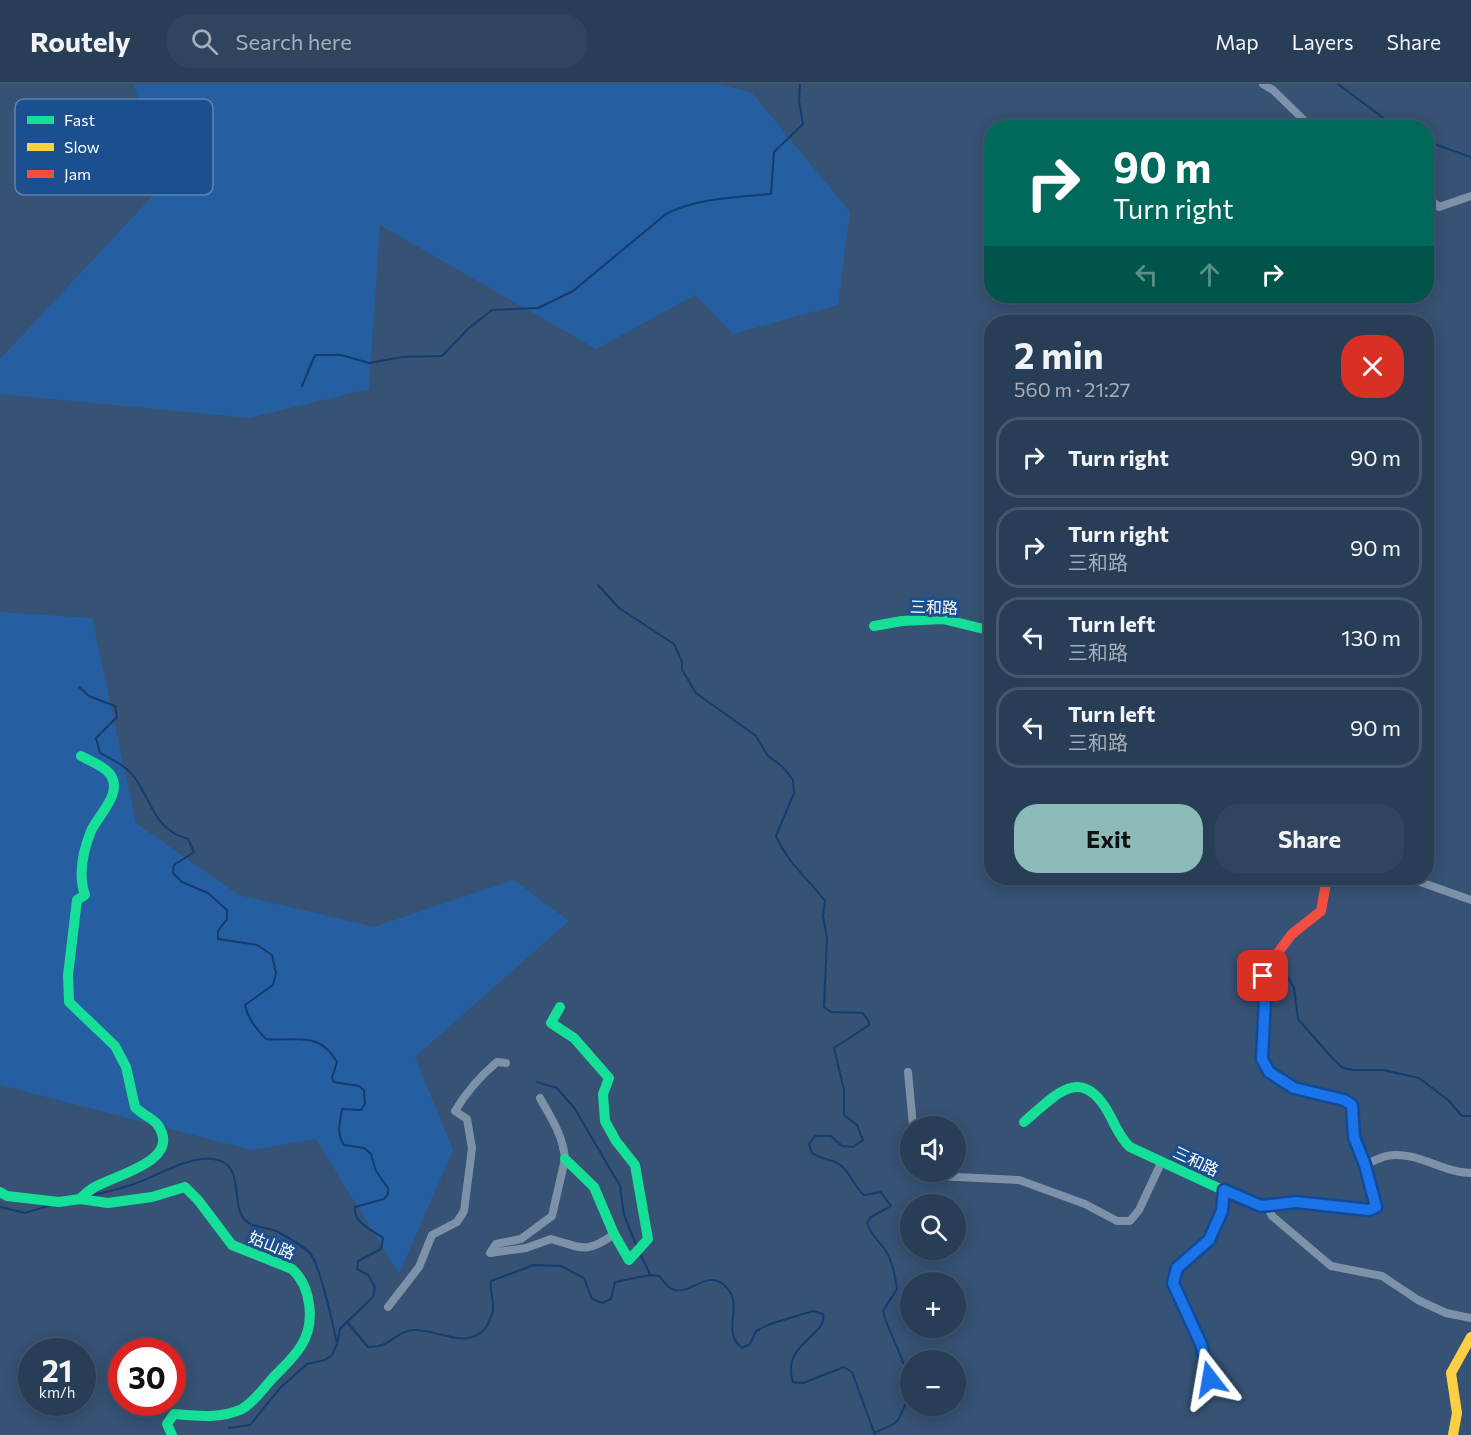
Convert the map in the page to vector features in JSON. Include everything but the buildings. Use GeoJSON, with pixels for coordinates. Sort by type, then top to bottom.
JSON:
{"type":"FeatureCollection","features":[{"type":"Feature","properties":{"kind":"street"},"geometry":{"type":"LineString","coordinates":[[1263,84],[1273,90],[1304,120]]}},
{"type":"Feature","properties":{"kind":"street"},"geometry":{"type":"LineString","coordinates":[[1434,203],[1439,207],[1471,196]]}},
{"type":"Feature","properties":{"kind":"street","name":"三和路"},"geometry":{"type":"LineString","coordinates":[[874,626],[902,621],[943,620],[984,629]]}},
{"type":"Feature","properties":{"kind":"street"},"geometry":{"type":"LineString","coordinates":[[0,1192],[7,1196],[59,1202],[80,1199],[91,1189],[148,1162],[158,1154],[163,1144],[155,1121],[137,1111],[133,1103],[129,1076],[114,1042],[69,1002],[68,956],[77,912],[77,900],[85,895],[80,884],[80,870],[92,829],[107,809],[113,791],[113,781],[109,773],[81,756]]}},
{"type":"Feature","properties":{"kind":"street","name":"三和路"},"geometry":{"type":"LineString","coordinates":[[1024,1122],[1069,1086],[1081,1084],[1099,1099],[1120,1139],[1130,1147],[1255,1205],[1267,1206],[1296,1202],[1369,1210],[1376,1207],[1365,1165],[1354,1137],[1352,1105],[1344,1100],[1294,1088],[1269,1072],[1262,1059],[1265,999],[1263,976],[1267,967],[1292,934],[1321,911],[1326,885]]}},
{"type":"Feature","properties":{"kind":"street"},"geometry":{"type":"LineString","coordinates":[[1428,885],[1471,900]]}},
{"type":"Feature","properties":{"kind":"street"},"geometry":{"type":"LineString","coordinates":[[560,1007],[551,1023],[574,1038],[609,1078],[603,1094],[605,1121],[616,1141],[635,1165],[648,1239],[629,1260],[614,1234],[594,1186],[565,1159]]}},
{"type":"Feature","properties":{"kind":"street"},"geometry":{"type":"LineString","coordinates":[[388,1307],[419,1267],[432,1235],[453,1225],[464,1211],[472,1148],[467,1119],[455,1111],[468,1089],[480,1076],[497,1062],[506,1063]]}},
{"type":"Feature","properties":{"kind":"street"},"geometry":{"type":"LineString","coordinates":[[908,1072],[913,1116]]}},
{"type":"Feature","properties":{"kind":"street"},"geometry":{"type":"LineString","coordinates":[[540,1098],[562,1137],[565,1159],[552,1216],[521,1239],[496,1244],[490,1253],[526,1248],[550,1239],[582,1250],[614,1234]]}},
{"type":"Feature","properties":{"kind":"street"},"geometry":{"type":"LineString","coordinates":[[1365,1165],[1386,1156],[1408,1155],[1457,1173],[1471,1173]]}},
{"type":"Feature","properties":{"kind":"street"},"geometry":{"type":"LineString","coordinates":[[966,1177],[1019,1180],[1085,1204],[1117,1221],[1130,1221],[1138,1210],[1162,1161]]}},
{"type":"Feature","properties":{"kind":"street","name":"姑山路"},"geometry":{"type":"LineString","coordinates":[[80,1199],[108,1203],[152,1197],[172,1189],[185,1187],[194,1194],[215,1226],[233,1246],[292,1269],[301,1274],[306,1285],[306,1335],[302,1344],[252,1402],[242,1410],[227,1414],[199,1416],[174,1414],[167,1424],[172,1435]]}},
{"type":"Feature","properties":{"kind":"street"},"geometry":{"type":"LineString","coordinates":[[1200,1403],[1211,1390],[1210,1379],[1201,1344],[1173,1283],[1177,1268],[1209,1240],[1222,1211],[1224,1190]]}},
{"type":"Feature","properties":{"kind":"street"},"geometry":{"type":"LineString","coordinates":[[1267,1206],[1272,1216],[1331,1266],[1382,1276],[1436,1309],[1471,1318]]}},
{"type":"Feature","properties":{"kind":"street"},"geometry":{"type":"LineString","coordinates":[[1453,1435],[1457,1413],[1451,1373],[1471,1337]]}},
{"type":"Feature","properties":{"kind":"shaded area"},"geometry":{"type":"Polygon","coordinates":[[[134,84],[720,84],[752,93],[850,212],[838,305],[733,334],[695,295],[596,349],[380,225],[369,389],[249,418],[0,394],[0,359],[154,195],[213,195],[213,99],[138,99],[134,84]]]}},
{"type":"Feature","properties":{"kind":"shaded area"},"geometry":{"type":"Polygon","coordinates":[[[0,612],[92,618],[136,823],[239,895],[374,927],[514,880],[569,921],[415,1057],[453,1150],[399,1274],[316,1139],[252,1150],[0,1085],[0,612]]]}},
{"type":"Feature","properties":{"kind":"waterway"},"geometry":{"type":"LineString","coordinates":[[302,386],[315,355],[341,355],[369,363],[402,357],[442,356],[469,328],[492,310],[538,308],[573,291],[666,214],[704,201],[771,194],[774,152],[803,124],[799,101],[800,84]]}},
{"type":"Feature","properties":{"kind":"waterway"},"geometry":{"type":"LineString","coordinates":[[1338,84],[1386,120]]}},
{"type":"Feature","properties":{"kind":"waterway"},"geometry":{"type":"LineString","coordinates":[[1434,144],[1471,157]]}},
{"type":"Feature","properties":{"kind":"waterway"},"geometry":{"type":"LineString","coordinates":[[598,585],[619,608],[674,644],[682,662],[682,670],[696,693],[756,736],[768,756],[783,767],[793,780],[794,793],[776,836],[792,863],[825,901],[823,916],[827,938],[824,1007],[831,1012],[863,1013],[869,1022],[869,1025],[834,1048],[844,1090],[844,1115],[857,1125],[863,1140],[853,1147],[842,1146],[831,1136],[815,1136],[809,1144],[812,1153],[843,1167],[864,1195],[881,1192],[891,1206],[871,1217],[867,1223],[886,1251],[893,1270],[897,1289],[883,1311],[902,1360],[908,1385],[907,1397],[897,1421],[874,1433]]}},
{"type":"Feature","properties":{"kind":"waterway"},"geometry":{"type":"LineString","coordinates":[[79,687],[89,696],[115,706],[117,717],[96,738],[100,753],[130,772],[162,823],[177,835],[188,839],[194,852],[174,865],[173,873],[182,882],[208,893],[227,910],[227,919],[218,931],[218,939],[257,945],[272,955],[276,973],[273,985],[245,1005],[253,1024],[266,1039],[306,1040],[322,1045],[337,1062],[332,1078],[334,1082],[359,1086],[364,1090],[365,1104],[361,1110],[342,1109],[339,1128],[344,1145],[364,1148],[371,1154],[376,1171],[388,1188],[388,1194],[384,1199],[355,1207],[355,1213],[360,1221],[383,1238],[381,1249],[358,1261],[357,1269],[368,1275],[375,1287],[373,1297],[347,1322],[368,1347],[382,1345],[403,1333],[414,1330],[462,1338],[480,1334],[487,1326],[493,1311],[491,1281],[534,1265],[561,1266],[584,1278],[592,1299],[602,1303],[611,1299],[615,1282],[650,1275],[659,1276],[670,1288],[678,1290],[685,1290],[704,1281],[717,1281],[724,1285],[733,1301],[733,1333],[742,1348],[750,1344],[756,1331],[770,1324],[813,1311],[823,1314],[823,1321],[819,1328],[798,1349],[793,1358],[791,1369],[793,1382],[803,1383],[844,1367],[852,1372],[875,1435]]}},
{"type":"Feature","properties":{"kind":"waterway"},"geometry":{"type":"LineString","coordinates":[[1283,969],[1294,988],[1298,1019],[1343,1068],[1383,1070],[1419,1078],[1448,1100],[1462,1116],[1471,1116]]}},
{"type":"Feature","properties":{"kind":"waterway"},"geometry":{"type":"LineString","coordinates":[[537,1082],[557,1088],[575,1109],[620,1186],[624,1215],[637,1247]]}},
{"type":"Feature","properties":{"kind":"waterway"},"geometry":{"type":"LineString","coordinates":[[90,1196],[134,1184],[193,1161],[213,1159],[223,1162],[234,1175],[240,1212],[244,1219],[251,1224],[282,1234],[306,1249],[313,1258],[326,1295],[337,1344]]}},
{"type":"Feature","properties":{"kind":"waterway"},"geometry":{"type":"LineString","coordinates":[[0,1207],[25,1213],[52,1205]]}},
{"type":"Feature","properties":{"kind":"waterway"},"geometry":{"type":"LineString","coordinates":[[639,1252],[650,1274]]}},
{"type":"Feature","properties":{"kind":"waterway"},"geometry":{"type":"LineString","coordinates":[[229,1428],[250,1425],[280,1388],[307,1364],[325,1360],[332,1355],[340,1329],[347,1322]]}},
{"type":"Feature","properties":{"kind":"traffic: fast"},"geometry":{"type":"LineString","coordinates":[[874,626],[902,621],[943,619],[984,629]]}},
{"type":"Feature","properties":{"kind":"traffic: fast"},"geometry":{"type":"LineString","coordinates":[[80,1199],[94,1188],[145,1164],[162,1147],[163,1137],[157,1124],[135,1107],[126,1067],[115,1046],[69,1002],[68,975],[77,900],[85,895],[82,879],[84,855],[91,831],[109,803],[114,788],[113,780],[106,770],[81,756]]}},
{"type":"Feature","properties":{"kind":"traffic: fast"},"geometry":{"type":"LineString","coordinates":[[560,1007],[551,1023],[574,1038],[609,1078],[603,1094],[605,1121],[616,1141],[635,1165],[648,1239],[629,1260],[614,1234],[594,1187],[565,1159]]}},
{"type":"Feature","properties":{"kind":"traffic: fast"},"geometry":{"type":"LineString","coordinates":[[1024,1122],[1056,1095],[1067,1089],[1077,1087],[1087,1089],[1098,1097],[1120,1135],[1130,1147],[1255,1205],[1267,1206],[1296,1202],[1369,1210],[1376,1207],[1365,1165],[1354,1137],[1352,1105],[1344,1100],[1312,1092]]}},
{"type":"Feature","properties":{"kind":"traffic: fast"},"geometry":{"type":"LineString","coordinates":[[0,1192],[7,1196],[59,1202],[80,1199],[108,1203],[152,1197],[185,1187],[198,1200],[232,1245],[292,1269],[298,1276],[304,1285],[310,1316],[306,1337],[295,1355],[242,1409],[217,1416],[174,1414],[167,1424],[172,1435]]}},
{"type":"Feature","properties":{"kind":"traffic: slow"},"geometry":{"type":"LineString","coordinates":[[1453,1435],[1457,1413],[1451,1373],[1471,1337]]}},
{"type":"Feature","properties":{"kind":"traffic: jam"},"geometry":{"type":"LineString","coordinates":[[1312,1092],[1282,1082],[1270,1072],[1262,1059],[1265,999],[1263,976],[1267,967],[1292,934],[1321,911],[1326,885]]}},
{"type":"Feature","properties":{"kind":"route"},"geometry":{"type":"LineString","coordinates":[[1210,1379],[1201,1344],[1173,1283],[1177,1268],[1209,1240],[1222,1211],[1224,1190],[1261,1206],[1296,1202],[1369,1210],[1376,1207],[1365,1165],[1354,1137],[1352,1105],[1344,1100],[1310,1094],[1294,1088],[1269,1072],[1264,1066],[1262,1059],[1265,999],[1263,976]]}}]}
